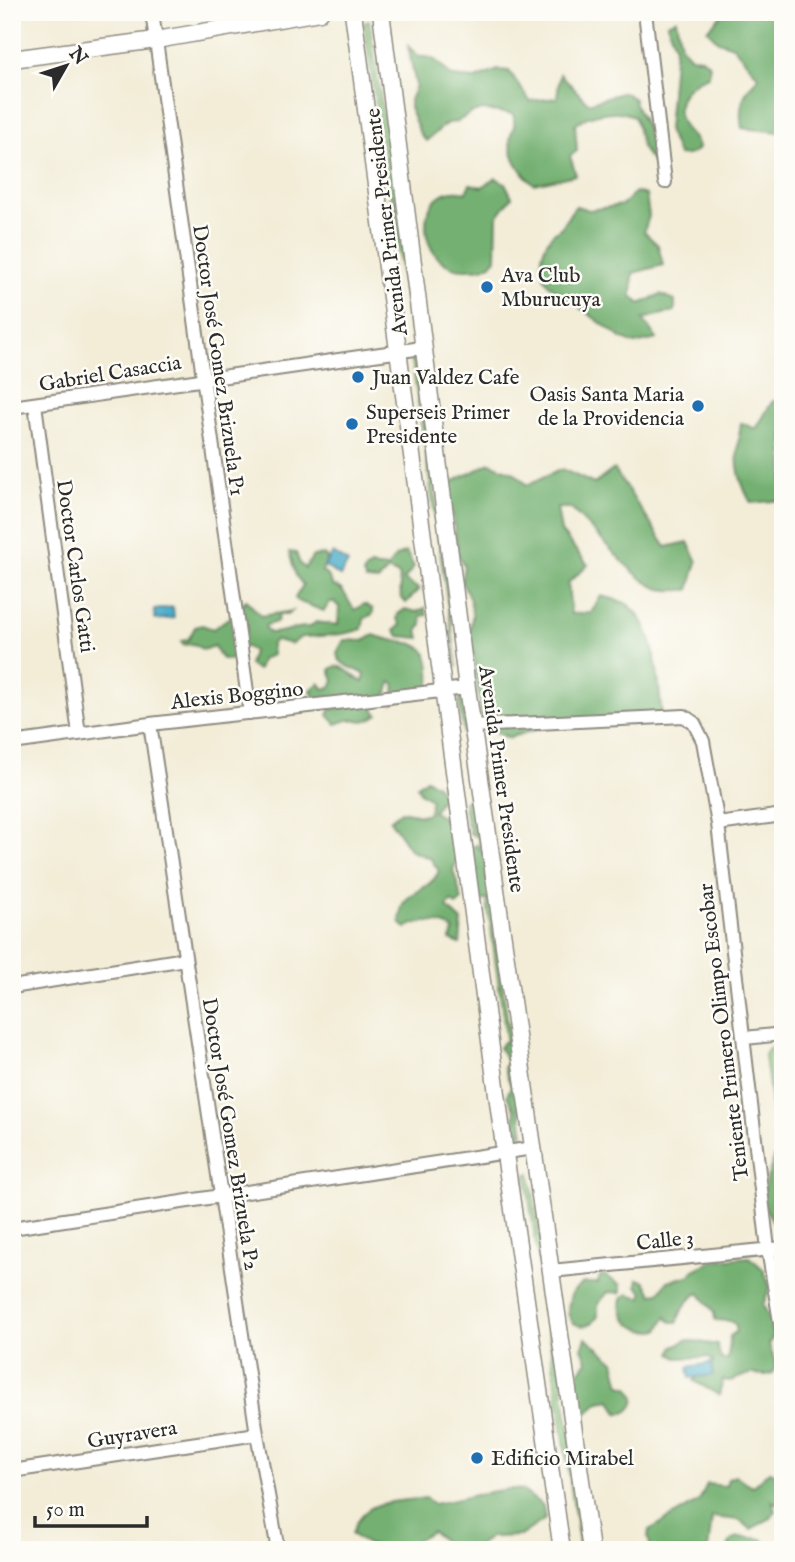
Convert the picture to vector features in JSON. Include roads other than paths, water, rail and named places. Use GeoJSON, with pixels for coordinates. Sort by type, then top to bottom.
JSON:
{"type":"FeatureCollection","features":[{"type":"Feature","properties":{"kind":"main road"},"geometry":{"type":"LineString","coordinates":[[12,59],[156,40],[320,12]]}},
{"type":"Feature","properties":{"kind":"main road","name":"Avenida Primer Presidente"},"geometry":{"type":"LineString","coordinates":[[353,12],[505,1154],[562,1550]]}},
{"type":"Feature","properties":{"kind":"main road","name":"Avenida Primer Presidente"},"geometry":{"type":"LineString","coordinates":[[381,12],[467,688],[591,1550]]}},
{"type":"Feature","properties":{"kind":"main road"},"geometry":{"type":"LineString","coordinates":[[537,1380],[566,1376]]}},
{"type":"Feature","properties":{"kind":"street","name":"Doctor José Gomez Brizuela P1"},"geometry":{"type":"LineString","coordinates":[[152,12],[201,379],[250,713]]}},
{"type":"Feature","properties":{"kind":"street"},"geometry":{"type":"LineString","coordinates":[[645,12],[665,182]]}},
{"type":"Feature","properties":{"kind":"street","name":"Gabriel Casaccia"},"geometry":{"type":"LineString","coordinates":[[12,407],[422,348]]}},
{"type":"Feature","properties":{"kind":"street","name":"Doctor Carlos Gatti"},"geometry":{"type":"LineString","coordinates":[[34,404],[79,734]]}},
{"type":"Feature","properties":{"kind":"street","name":"Alexis Boggino"},"geometry":{"type":"LineString","coordinates":[[12,743],[150,724],[467,688]]}},
{"type":"Feature","properties":{"kind":"street","name":"Teniente Primero Olimpo Escobar"},"geometry":{"type":"LineString","coordinates":[[473,726],[684,716],[694,723],[703,741],[718,824],[768,1249],[783,1340]]}},
{"type":"Feature","properties":{"kind":"street","name":"Doctor José Gomez Brizuela P2"},"geometry":{"type":"LineString","coordinates":[[150,724],[257,1434],[278,1550]]}},
{"type":"Feature","properties":{"kind":"street"},"geometry":{"type":"LineString","coordinates":[[718,824],[783,815]]}},
{"type":"Feature","properties":{"kind":"street"},"geometry":{"type":"LineString","coordinates":[[12,987],[185,959]]}},
{"type":"Feature","properties":{"kind":"street"},"geometry":{"type":"LineString","coordinates":[[744,1038],[783,1034]]}},
{"type":"Feature","properties":{"kind":"street"},"geometry":{"type":"LineString","coordinates":[[12,1228],[533,1148]]}},
{"type":"Feature","properties":{"kind":"street","name":"Calle 3"},"geometry":{"type":"LineString","coordinates":[[551,1271],[783,1248]]}},
{"type":"Feature","properties":{"kind":"street","name":"Guyravera"},"geometry":{"type":"LineString","coordinates":[[12,1471],[257,1434]]}},
{"type":"Feature","properties":{"kind":"water"},"geometry":{"type":"Polygon","coordinates":[[[333,553],[348,563],[340,576],[324,566],[333,553]]]}},
{"type":"Feature","properties":{"kind":"water"},"geometry":{"type":"Polygon","coordinates":[[[173,607],[174,618],[155,620],[154,610],[173,607]]]}},
{"type":"Feature","properties":{"kind":"water"},"geometry":{"type":"Polygon","coordinates":[[[711,1363],[713,1375],[690,1378],[688,1367],[711,1363]]]}},
{"type":"Feature","properties":{"kind":"place","name":"Ava Club Mburucuya"},"geometry":{"type":"Point","coordinates":[487,287]}},
{"type":"Feature","properties":{"kind":"place","name":"Juan Valdez Cafe"},"geometry":{"type":"Point","coordinates":[358,377]}},
{"type":"Feature","properties":{"kind":"place","name":"Oasis Santa Maria de la Providencia"},"geometry":{"type":"Point","coordinates":[698,406]}},
{"type":"Feature","properties":{"kind":"place","name":"Superseis Primer Presidente"},"geometry":{"type":"Point","coordinates":[352,424]}},
{"type":"Feature","properties":{"kind":"place","name":"Edificio Mirabel"},"geometry":{"type":"Point","coordinates":[477,1458]}}]}
